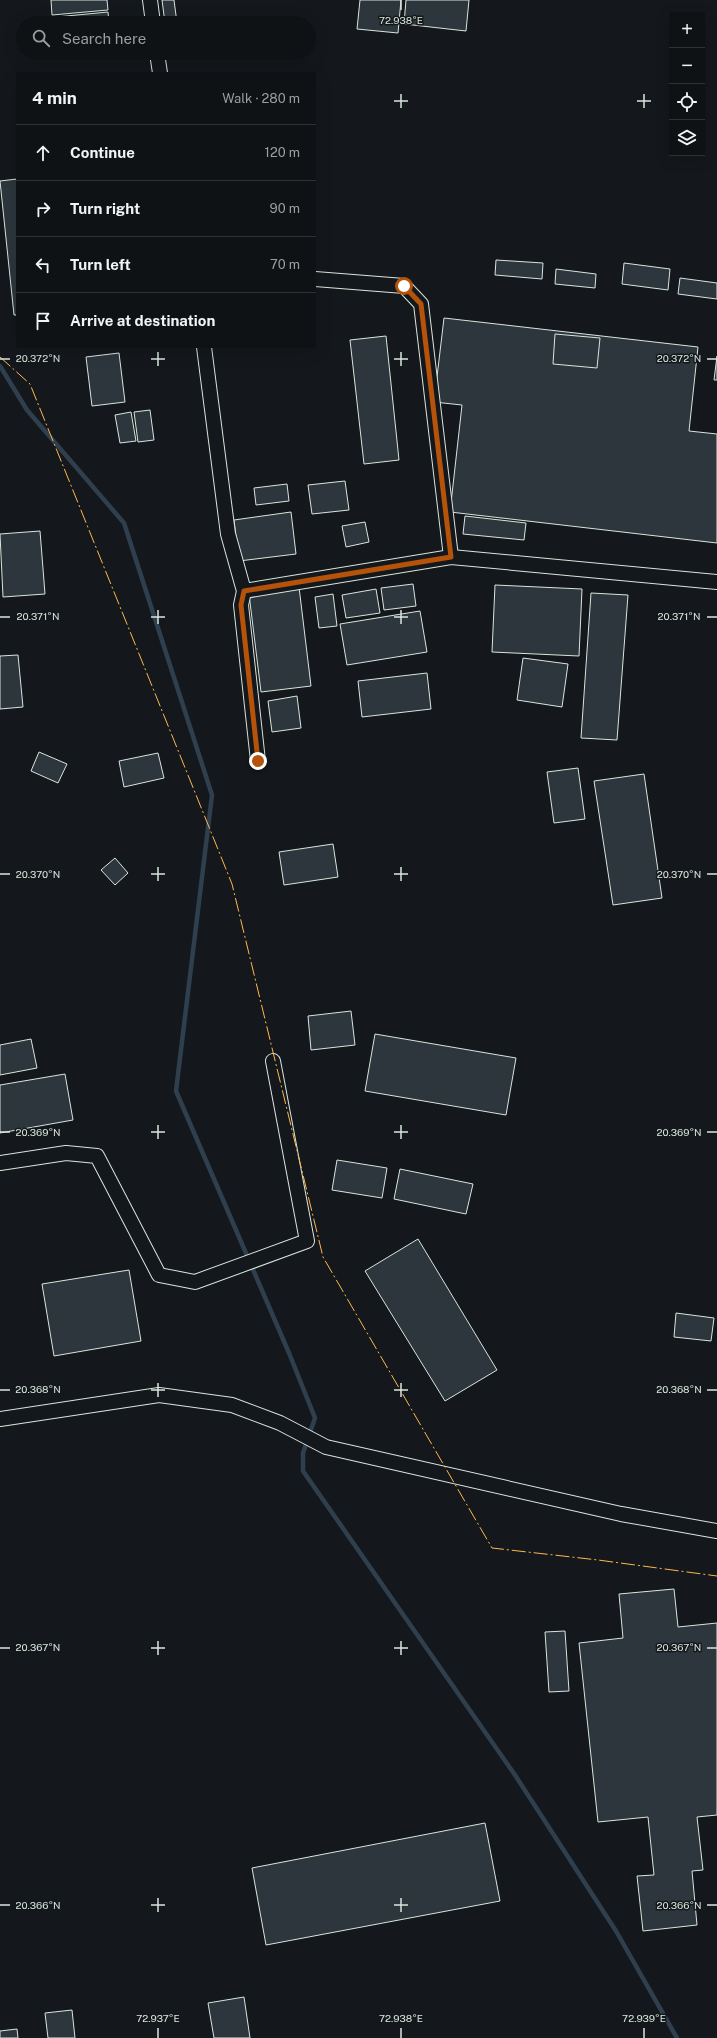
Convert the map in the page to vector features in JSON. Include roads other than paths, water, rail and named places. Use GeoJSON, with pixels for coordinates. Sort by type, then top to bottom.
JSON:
{"type":"FeatureCollection","features":[{"type":"Feature","properties":{"kind":"street"},"geometry":{"type":"LineString","coordinates":[[150,0],[152,16]]}},
{"type":"Feature","properties":{"kind":"street"},"geometry":{"type":"LineString","coordinates":[[158,60],[160,72]]}},
{"type":"Feature","properties":{"kind":"street"},"geometry":{"type":"LineString","coordinates":[[316,279],[404,286],[421,304],[451,557]]}},
{"type":"Feature","properties":{"kind":"street"},"geometry":{"type":"LineString","coordinates":[[204,348],[228,534],[244,591],[241,605],[258,761]]}},
{"type":"Feature","properties":{"kind":"street"},"geometry":{"type":"LineString","coordinates":[[244,591],[451,557],[717,582]]}},
{"type":"Feature","properties":{"kind":"street"},"geometry":{"type":"LineString","coordinates":[[0,1163],[66,1153],[97,1156],[158,1275],[195,1282],[307,1241],[274,1061]]}},
{"type":"Feature","properties":{"kind":"street"},"geometry":{"type":"LineString","coordinates":[[0,1419],[159,1394],[232,1405],[280,1423],[326,1447],[621,1514],[717,1531]]}},
{"type":"Feature","properties":{"kind":"waterway"},"geometry":{"type":"LineString","coordinates":[[0,366],[27,410],[124,523],[212,795],[176,1091],[289,1353],[315,1418],[303,1453],[303,1471],[515,1775],[616,1931],[677,2038]]}}]}
